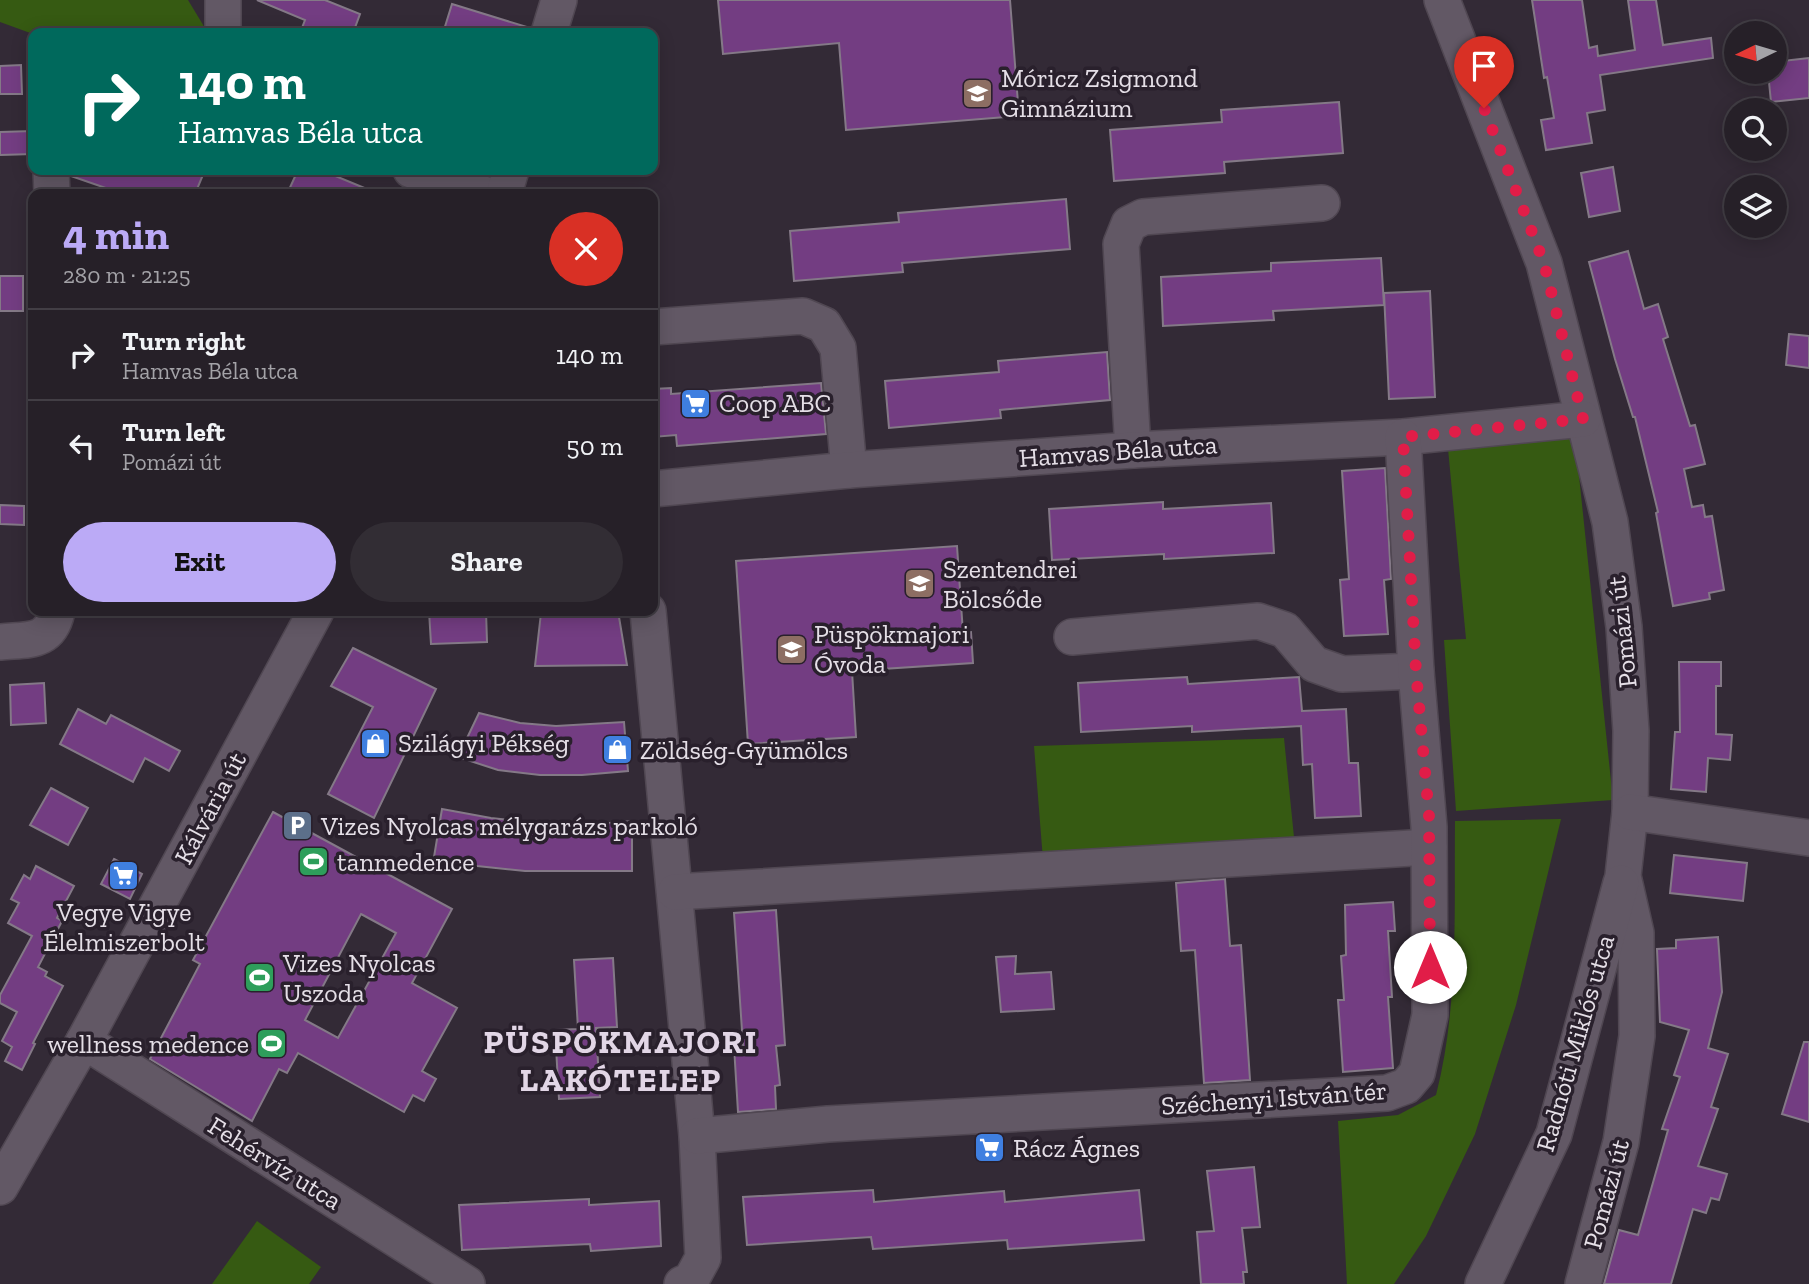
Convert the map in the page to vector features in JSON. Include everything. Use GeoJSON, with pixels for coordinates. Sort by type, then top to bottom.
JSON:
{"type":"FeatureCollection","features":[{"type":"Feature","properties":{"kind":"street"},"geometry":{"type":"LineString","coordinates":[[223,0],[223,28]]}},
{"type":"Feature","properties":{"kind":"street"},"geometry":{"type":"LineString","coordinates":[[551,28],[559,0]]}},
{"type":"Feature","properties":{"kind":"street","name":"Pomázi út"},"geometry":{"type":"LineString","coordinates":[[1442,0],[1544,263],[1610,523],[1624,627],[1631,731],[1629,812],[1623,876],[1636,933],[1637,1035],[1621,1142],[1583,1284]]}},
{"type":"Feature","properties":{"kind":"street"},"geometry":{"type":"LineString","coordinates":[[426,175],[469,189]]}},
{"type":"Feature","properties":{"kind":"street"},"geometry":{"type":"LineString","coordinates":[[1133,450],[1121,244],[1129,224],[1143,217],[1322,203]]}},
{"type":"Feature","properties":{"kind":"street"},"geometry":{"type":"LineString","coordinates":[[658,327],[803,316],[824,325],[838,348],[849,470]]}},
{"type":"Feature","properties":{"kind":"street","name":"Hamvas Béla utca"},"geometry":{"type":"LineString","coordinates":[[658,489],[849,470],[1133,450],[1403,437],[1583,419]]}},
{"type":"Feature","properties":{"kind":"street","name":"Széchenyi István tér"},"geometry":{"type":"LineString","coordinates":[[697,1136],[828,1124],[1387,1093],[1406,1086],[1417,1073],[1430,1016],[1429,847],[1403,437]]}},
{"type":"Feature","properties":{"kind":"street"},"geometry":{"type":"LineString","coordinates":[[0,642],[41,637],[52,628],[56,616]]}},
{"type":"Feature","properties":{"kind":"street","name":"Kálvária út"},"geometry":{"type":"LineString","coordinates":[[0,1187],[83,1041],[313,616]]}},
{"type":"Feature","properties":{"kind":"street"},"geometry":{"type":"LineString","coordinates":[[648,616],[697,1136],[703,1258],[691,1280],[682,1284]]}},
{"type":"Feature","properties":{"kind":"street"},"geometry":{"type":"LineString","coordinates":[[1072,637],[1258,621],[1284,629],[1314,664],[1342,674],[1416,671]]}},
{"type":"Feature","properties":{"kind":"street"},"geometry":{"type":"LineString","coordinates":[[1629,812],[1809,838]]}},
{"type":"Feature","properties":{"kind":"street"},"geometry":{"type":"LineString","coordinates":[[675,892],[1429,847]]}},
{"type":"Feature","properties":{"kind":"street","name":"Radnóti Miklós utca"},"geometry":{"type":"LineString","coordinates":[[1483,1284],[1554,1134],[1623,876]]}},
{"type":"Feature","properties":{"kind":"street","name":"Fehérvíz utca"},"geometry":{"type":"LineString","coordinates":[[83,1041],[467,1284]]}},
{"type":"Feature","properties":{"kind":"green space"},"geometry":{"type":"Polygon","coordinates":[[[0,0],[188,0],[205,28],[28,28],[28,32],[0,22],[0,0]]]}},
{"type":"Feature","properties":{"kind":"green space"},"geometry":{"type":"Polygon","coordinates":[[[1574,428],[1613,800],[1456,811],[1444,640],[1466,639],[1447,438],[1574,428]]]}},
{"type":"Feature","properties":{"kind":"green space"},"geometry":{"type":"Polygon","coordinates":[[[1284,738],[1295,847],[1043,860],[1034,746],[1284,738]]]}},
{"type":"Feature","properties":{"kind":"green space"},"geometry":{"type":"Polygon","coordinates":[[[1561,819],[1516,1005],[1475,1134],[1426,1236],[1394,1284],[1347,1284],[1338,1121],[1398,1115],[1436,1095],[1449,1027],[1452,993],[1455,821],[1561,819]]]}},
{"type":"Feature","properties":{"kind":"green space"},"geometry":{"type":"Polygon","coordinates":[[[257,1221],[321,1267],[309,1284],[212,1284],[257,1221]]]}},
{"type":"Feature","properties":{"kind":"building"},"geometry":{"type":"Polygon","coordinates":[[[257,0],[325,0],[360,14],[355,28],[302,28],[305,20],[257,0]]]}},
{"type":"Feature","properties":{"kind":"building"},"geometry":{"type":"Polygon","coordinates":[[[718,0],[1010,0],[1019,116],[846,130],[839,43],[723,54],[718,0]]]}},
{"type":"Feature","properties":{"kind":"building"},"geometry":{"type":"Polygon","coordinates":[[[1532,0],[1582,0],[1589,48],[1597,46],[1598,56],[1635,50],[1628,0],[1656,0],[1663,45],[1711,38],[1713,58],[1600,75],[1605,110],[1587,113],[1592,143],[1546,150],[1541,120],[1554,118],[1547,77],[1544,78],[1532,0]]]}},
{"type":"Feature","properties":{"kind":"building"},"geometry":{"type":"Polygon","coordinates":[[[452,4],[530,28],[445,28],[452,4]]]}},
{"type":"Feature","properties":{"kind":"building"},"geometry":{"type":"Polygon","coordinates":[[[1809,58],[1809,98],[1787,100],[1787,98],[1771,98],[1769,84],[1787,84],[1787,61],[1809,58]]]}},
{"type":"Feature","properties":{"kind":"building"},"geometry":{"type":"Polygon","coordinates":[[[21,65],[22,94],[0,94],[0,66],[21,65]]]}},
{"type":"Feature","properties":{"kind":"building"},"geometry":{"type":"Polygon","coordinates":[[[1339,102],[1343,153],[1224,162],[1225,173],[1114,181],[1110,130],[1222,122],[1221,110],[1339,102]]]}},
{"type":"Feature","properties":{"kind":"building"},"geometry":{"type":"Polygon","coordinates":[[[28,131],[28,154],[0,155],[0,132],[28,131]]]}},
{"type":"Feature","properties":{"kind":"building"},"geometry":{"type":"Polygon","coordinates":[[[1613,167],[1620,211],[1589,217],[1581,173],[1613,167]]]}},
{"type":"Feature","properties":{"kind":"building"},"geometry":{"type":"Polygon","coordinates":[[[203,175],[197,189],[109,189],[71,176],[203,175]]]}},
{"type":"Feature","properties":{"kind":"building"},"geometry":{"type":"Polygon","coordinates":[[[296,175],[333,175],[367,189],[289,189],[296,175]]]}},
{"type":"Feature","properties":{"kind":"building"},"geometry":{"type":"Polygon","coordinates":[[[1066,199],[1070,249],[902,263],[903,272],[794,281],[790,231],[899,222],[898,213],[1066,199]]]}},
{"type":"Feature","properties":{"kind":"building"},"geometry":{"type":"Polygon","coordinates":[[[1628,251],[1644,309],[1658,304],[1668,337],[1663,339],[1690,426],[1695,425],[1705,464],[1684,469],[1692,507],[1703,505],[1705,517],[1712,516],[1724,590],[1709,593],[1710,599],[1673,606],[1656,513],[1658,512],[1635,417],[1615,359],[1589,262],[1628,251]]]}},
{"type":"Feature","properties":{"kind":"building"},"geometry":{"type":"Polygon","coordinates":[[[1381,258],[1384,305],[1273,311],[1274,320],[1163,326],[1161,277],[1271,271],[1271,263],[1381,258]]]}},
{"type":"Feature","properties":{"kind":"building"},"geometry":{"type":"Polygon","coordinates":[[[0,276],[23,276],[23,311],[0,311],[0,276]]]}},
{"type":"Feature","properties":{"kind":"building"},"geometry":{"type":"Polygon","coordinates":[[[1430,291],[1435,397],[1389,399],[1384,293],[1430,291]]]}},
{"type":"Feature","properties":{"kind":"building"},"geometry":{"type":"Polygon","coordinates":[[[1789,334],[1809,336],[1809,368],[1786,365],[1789,334]]]}},
{"type":"Feature","properties":{"kind":"building"},"geometry":{"type":"Polygon","coordinates":[[[1107,352],[1110,400],[1000,410],[1001,418],[889,428],[885,381],[999,372],[998,361],[1107,352]]]}},
{"type":"Feature","properties":{"kind":"building"},"geometry":{"type":"Polygon","coordinates":[[[821,383],[826,434],[677,446],[676,435],[658,437],[658,389],[671,388],[671,394],[821,383]]]}},
{"type":"Feature","properties":{"kind":"building"},"geometry":{"type":"Polygon","coordinates":[[[1385,468],[1391,579],[1384,580],[1388,634],[1344,636],[1340,580],[1349,579],[1342,471],[1385,468]]]}},
{"type":"Feature","properties":{"kind":"building"},"geometry":{"type":"Polygon","coordinates":[[[1163,502],[1163,509],[1271,503],[1274,553],[1164,559],[1164,554],[1052,560],[1049,509],[1163,502]]]}},
{"type":"Feature","properties":{"kind":"building"},"geometry":{"type":"Polygon","coordinates":[[[0,505],[24,506],[24,525],[0,524],[0,505]]]}},
{"type":"Feature","properties":{"kind":"building"},"geometry":{"type":"Polygon","coordinates":[[[957,546],[963,633],[971,632],[973,663],[852,671],[856,737],[748,744],[736,561],[957,546]]]}},
{"type":"Feature","properties":{"kind":"building"},"geometry":{"type":"Polygon","coordinates":[[[429,616],[486,616],[487,642],[431,644],[429,616]]]}},
{"type":"Feature","properties":{"kind":"building"},"geometry":{"type":"Polygon","coordinates":[[[541,616],[619,616],[627,665],[535,666],[541,616]]]}},
{"type":"Feature","properties":{"kind":"building"},"geometry":{"type":"Polygon","coordinates":[[[353,648],[436,689],[374,818],[328,794],[373,707],[331,686],[353,648]]]}},
{"type":"Feature","properties":{"kind":"building"},"geometry":{"type":"Polygon","coordinates":[[[1679,662],[1721,662],[1721,686],[1716,686],[1716,734],[1732,735],[1730,760],[1708,758],[1706,792],[1671,789],[1675,732],[1680,732],[1679,662]]]}},
{"type":"Feature","properties":{"kind":"building"},"geometry":{"type":"Polygon","coordinates":[[[1187,677],[1188,684],[1299,677],[1302,711],[1346,709],[1349,763],[1358,763],[1361,816],[1315,818],[1312,764],[1303,765],[1301,726],[1192,732],[1192,726],[1081,732],[1078,683],[1187,677]]]}},
{"type":"Feature","properties":{"kind":"building"},"geometry":{"type":"Polygon","coordinates":[[[44,683],[46,723],[11,725],[10,685],[44,683]]]}},
{"type":"Feature","properties":{"kind":"building"},"geometry":{"type":"Polygon","coordinates":[[[78,709],[106,724],[111,715],[180,751],[169,771],[145,758],[133,782],[60,744],[78,709]]]}},
{"type":"Feature","properties":{"kind":"building"},"geometry":{"type":"Polygon","coordinates":[[[479,713],[520,723],[556,726],[624,722],[628,771],[540,775],[498,770],[458,757],[479,713]]]}},
{"type":"Feature","properties":{"kind":"building"},"geometry":{"type":"Polygon","coordinates":[[[51,788],[88,808],[68,845],[30,825],[51,788]]]}},
{"type":"Feature","properties":{"kind":"building"},"geometry":{"type":"Polygon","coordinates":[[[442,809],[529,822],[597,824],[632,821],[632,871],[525,871],[477,866],[434,857],[442,809]]]}},
{"type":"Feature","properties":{"kind":"building","name":"Vizes Nyolcas Uszoda"},"geometry":{"type":"Polygon","coordinates":[[[273,812],[452,909],[412,983],[457,1008],[422,1071],[436,1079],[424,1101],[413,1095],[404,1112],[298,1053],[287,1073],[279,1069],[252,1121],[150,1059],[200,964],[193,960],[273,812]],[[361,914],[305,1020],[338,1038],[396,933],[361,914]]]}},
{"type":"Feature","properties":{"kind":"building"},"geometry":{"type":"Polygon","coordinates":[[[1674,855],[1747,863],[1743,901],[1670,893],[1674,855]]]}},
{"type":"Feature","properties":{"kind":"building"},"geometry":{"type":"Polygon","coordinates":[[[114,859],[142,874],[130,899],[101,884],[114,859]]]}},
{"type":"Feature","properties":{"kind":"building"},"geometry":{"type":"Polygon","coordinates":[[[36,866],[74,886],[57,918],[62,921],[38,967],[47,972],[45,976],[63,986],[22,1070],[5,1061],[12,1047],[2,1041],[17,1012],[0,1003],[0,995],[32,936],[8,923],[19,903],[11,899],[24,875],[30,879],[36,866]]]}},
{"type":"Feature","properties":{"kind":"building"},"geometry":{"type":"Polygon","coordinates":[[[1225,879],[1230,946],[1241,945],[1250,1080],[1204,1083],[1195,950],[1181,951],[1176,883],[1225,879]]]}},
{"type":"Feature","properties":{"kind":"building"},"geometry":{"type":"Polygon","coordinates":[[[1393,902],[1395,931],[1388,931],[1392,997],[1388,997],[1393,1068],[1343,1072],[1338,1000],[1344,1000],[1341,956],[1346,955],[1345,905],[1393,902]]]}},
{"type":"Feature","properties":{"kind":"building"},"geometry":{"type":"Polygon","coordinates":[[[776,910],[785,1045],[776,1046],[780,1085],[775,1086],[776,1109],[738,1112],[734,1046],[743,1045],[734,913],[776,910]]]}},
{"type":"Feature","properties":{"kind":"building"},"geometry":{"type":"Polygon","coordinates":[[[1718,937],[1722,992],[1708,1048],[1728,1054],[1711,1107],[1718,1109],[1698,1166],[1727,1174],[1719,1200],[1711,1198],[1706,1213],[1693,1209],[1671,1284],[1604,1284],[1619,1230],[1638,1235],[1668,1130],[1662,1129],[1680,1077],[1674,1075],[1689,1030],[1660,1022],[1657,949],[1676,948],[1676,940],[1718,937]]]}},
{"type":"Feature","properties":{"kind":"building"},"geometry":{"type":"Polygon","coordinates":[[[1016,956],[1015,974],[1051,972],[1054,1009],[1001,1012],[996,957],[1016,956]]]}},
{"type":"Feature","properties":{"kind":"building"},"geometry":{"type":"Polygon","coordinates":[[[613,958],[617,1027],[596,1028],[600,1097],[559,1099],[555,1030],[578,1029],[574,960],[613,958]]]}},
{"type":"Feature","properties":{"kind":"building"},"geometry":{"type":"Polygon","coordinates":[[[1804,1042],[1809,1042],[1809,1122],[1782,1114],[1804,1042]]]}},
{"type":"Feature","properties":{"kind":"building"},"geometry":{"type":"Polygon","coordinates":[[[1254,1167],[1260,1227],[1242,1228],[1247,1272],[1243,1272],[1244,1284],[1201,1284],[1197,1232],[1214,1231],[1207,1171],[1254,1167]]]}},
{"type":"Feature","properties":{"kind":"building"},"geometry":{"type":"Polygon","coordinates":[[[873,1190],[874,1202],[1004,1191],[1005,1202],[1139,1190],[1144,1240],[1008,1249],[1007,1240],[873,1249],[871,1237],[747,1245],[743,1197],[873,1190]]]}},
{"type":"Feature","properties":{"kind":"building"},"geometry":{"type":"Polygon","coordinates":[[[589,1199],[589,1205],[659,1201],[661,1246],[591,1251],[590,1244],[462,1250],[459,1205],[589,1199]]]}},
{"type":"Feature","properties":{"kind":"place","name":"Móricz Zsigmond Gimnázium"},"geometry":{"type":"Point","coordinates":[978,93]}},
{"type":"Feature","properties":{"kind":"place","name":"Coop ABC"},"geometry":{"type":"Point","coordinates":[696,403]}},
{"type":"Feature","properties":{"kind":"place","name":"Szentendrei Bölcsőde"},"geometry":{"type":"Point","coordinates":[920,584]}},
{"type":"Feature","properties":{"kind":"place","name":"Püspökmajori Óvoda"},"geometry":{"type":"Point","coordinates":[791,649]}},
{"type":"Feature","properties":{"kind":"place","name":"Szilágyi Pékség"},"geometry":{"type":"Point","coordinates":[375,743]}},
{"type":"Feature","properties":{"kind":"place","name":"Zöldség-Gyümölcs"},"geometry":{"type":"Point","coordinates":[617,750]}},
{"type":"Feature","properties":{"kind":"place","name":"Vizes Nyolcas mélygarázs parkoló"},"geometry":{"type":"Point","coordinates":[298,826]}},
{"type":"Feature","properties":{"kind":"place","name":"tanmedence"},"geometry":{"type":"Point","coordinates":[314,862]}},
{"type":"Feature","properties":{"kind":"place","name":"Vegye Vigye Élelmiszerbolt"},"geometry":{"type":"Point","coordinates":[124,876]}},
{"type":"Feature","properties":{"kind":"place","name":"Vizes Nyolcas Uszoda"},"geometry":{"type":"Point","coordinates":[260,978]}},
{"type":"Feature","properties":{"kind":"place","name":"wellness medence"},"geometry":{"type":"Point","coordinates":[272,1044]}},
{"type":"Feature","properties":{"kind":"place","name":"Rácz Ágnes"},"geometry":{"type":"Point","coordinates":[990,1148]}},
{"type":"Feature","properties":{"kind":"district","name":"PÜSPÖKMAJORI LAKÓTELEP"},"geometry":{"type":"Point","coordinates":[621,1060]}},
{"type":"Feature","properties":{"kind":"route"},"geometry":{"type":"LineString","coordinates":[[1430,967],[1429,816],[1416,671],[1403,437],[1583,419],[1544,263],[1484,108]]}}]}
